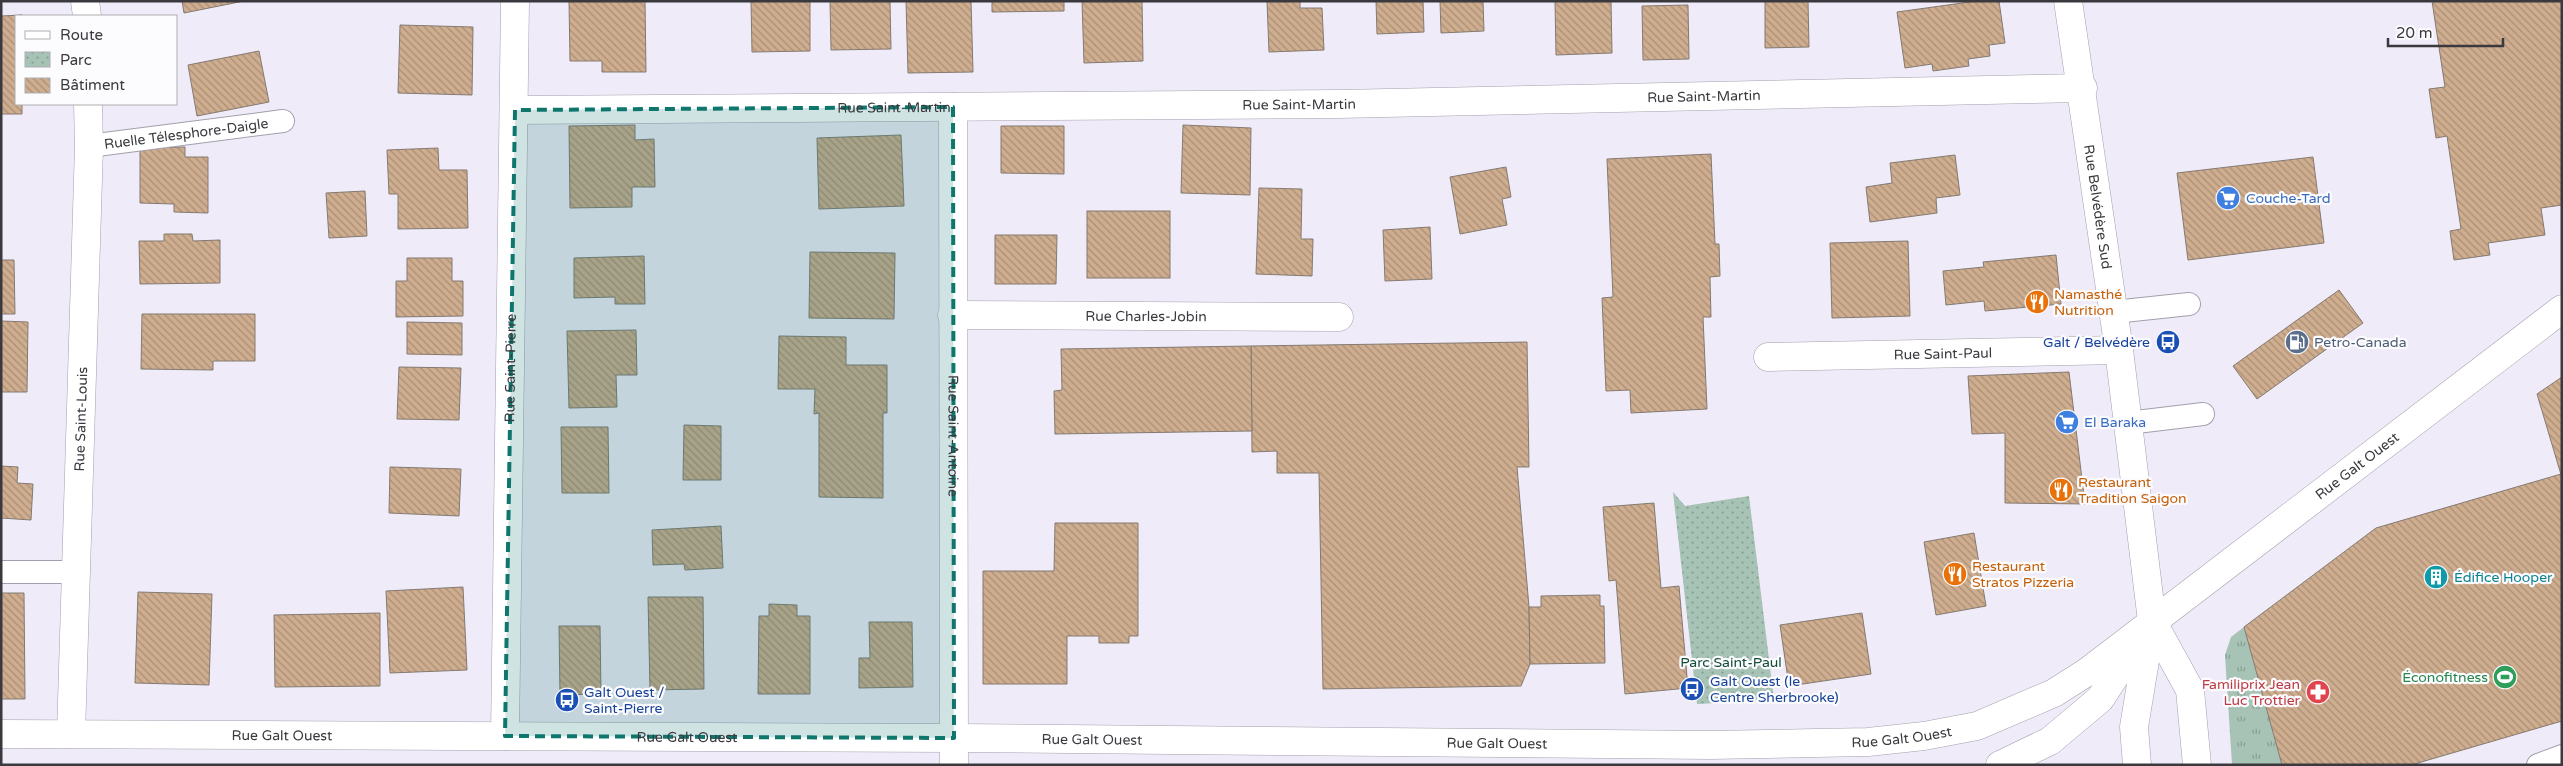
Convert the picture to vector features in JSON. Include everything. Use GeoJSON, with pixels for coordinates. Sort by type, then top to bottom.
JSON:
{"type":"FeatureCollection","features":[{"type":"Feature","properties":{"kind":"street"},"geometry":{"type":"LineString","coordinates":[[85,1],[87,15]]}},
{"type":"Feature","properties":{"kind":"street","name":"Rue Saint-Pierre"},"geometry":{"type":"LineString","coordinates":[[505,736],[515,1]]}},
{"type":"Feature","properties":{"kind":"street","name":"Rue Belvédère Sud"},"geometry":{"type":"LineString","coordinates":[[2068,1],[2083,88],[2114,312],[2152,621],[2134,727],[2137,765]]}},
{"type":"Feature","properties":{"kind":"street","name":"Rue Saint-Martin"},"geometry":{"type":"LineString","coordinates":[[515,110],[1340,104],[2083,88]]}},
{"type":"Feature","properties":{"kind":"street","name":"Rue Saint-Louis"},"geometry":{"type":"LineString","coordinates":[[71,734],[89,146],[88,105]]}},
{"type":"Feature","properties":{"kind":"street","name":"Rue Saint-Antoine"},"geometry":{"type":"LineString","coordinates":[[953,107],[954,752]]}},
{"type":"Feature","properties":{"kind":"street","name":"Rue Galt Ouest"},"geometry":{"type":"LineString","coordinates":[[1,734],[505,736],[954,752],[1710,745],[1887,740],[1924,736],[1977,726],[2054,693],[2087,672],[2562,309]]}},
{"type":"Feature","properties":{"kind":"street","name":"Rue Charles-Jobin"},"geometry":{"type":"LineString","coordinates":[[952,315],[1339,317]]}},
{"type":"Feature","properties":{"kind":"street","name":"Rue Saint-Paul"},"geometry":{"type":"LineString","coordinates":[[1768,357],[2119,350]]}},
{"type":"Feature","properties":{"kind":"street","name":"Rue Belvédère Sud"},"geometry":{"type":"LineString","coordinates":[[2152,621],[2190,690],[2197,765]]}},
{"type":"Feature","properties":{"kind":"street","name":"Rue Galt Ouest"},"geometry":{"type":"LineString","coordinates":[[2000,765],[2050,741],[2100,699],[2152,621]]}},
{"type":"Feature","properties":{"kind":"lane","name":"Ruelle Télesphore-Daigle"},"geometry":{"type":"LineString","coordinates":[[89,146],[283,121]]}},
{"type":"Feature","properties":{"kind":"lane"},"geometry":{"type":"LineString","coordinates":[[2114,312],[2189,304]]}},
{"type":"Feature","properties":{"kind":"lane"},"geometry":{"type":"LineString","coordinates":[[2128,423],[2203,414]]}},
{"type":"Feature","properties":{"kind":"lane"},"geometry":{"type":"LineString","coordinates":[[1,572],[75,572]]}},
{"type":"Feature","properties":{"kind":"lane"},"geometry":{"type":"LineString","coordinates":[[2538,765],[2562,756]]}},
{"type":"Feature","properties":{"kind":"highlighted area"},"geometry":{"type":"Polygon","coordinates":[[[953,107],[954,738],[505,736],[515,110],[953,107]]]}},
{"type":"Feature","properties":{"kind":"green space","name":"Parc Saint-Paul"},"geometry":{"type":"Polygon","coordinates":[[[1673,492],[1685,506],[1749,496],[1774,700],[1697,704],[1673,492]]]}},
{"type":"Feature","properties":{"kind":"green space"},"geometry":{"type":"Polygon","coordinates":[[[2244,627],[2282,765],[2232,765],[2225,655],[2231,637],[2244,627]]]}},
{"type":"Feature","properties":{"kind":"building"},"geometry":{"type":"Polygon","coordinates":[[[182,1],[244,1],[184,13],[182,1]]]}},
{"type":"Feature","properties":{"kind":"building"},"geometry":{"type":"Polygon","coordinates":[[[569,1],[645,1],[646,72],[602,72],[602,61],[570,61],[569,1]]]}},
{"type":"Feature","properties":{"kind":"building"},"geometry":{"type":"Polygon","coordinates":[[[751,1],[810,1],[810,51],[752,52],[751,1]]]}},
{"type":"Feature","properties":{"kind":"building"},"geometry":{"type":"Polygon","coordinates":[[[830,1],[890,1],[891,49],[831,50],[830,1]]]}},
{"type":"Feature","properties":{"kind":"building"},"geometry":{"type":"Polygon","coordinates":[[[906,1],[971,1],[973,72],[908,73],[906,1]]]}},
{"type":"Feature","properties":{"kind":"building"},"geometry":{"type":"Polygon","coordinates":[[[992,1],[1064,1],[1064,11],[992,12],[992,1]]]}},
{"type":"Feature","properties":{"kind":"building"},"geometry":{"type":"Polygon","coordinates":[[[1082,1],[1142,1],[1143,61],[1084,63],[1082,1]]]}},
{"type":"Feature","properties":{"kind":"building"},"geometry":{"type":"Polygon","coordinates":[[[1267,1],[1300,1],[1300,8],[1322,8],[1324,50],[1269,52],[1267,1]]]}},
{"type":"Feature","properties":{"kind":"building"},"geometry":{"type":"Polygon","coordinates":[[[1376,1],[1423,1],[1424,32],[1377,34],[1376,1]]]}},
{"type":"Feature","properties":{"kind":"building"},"geometry":{"type":"Polygon","coordinates":[[[1440,1],[1483,1],[1484,31],[1441,33],[1440,1]]]}},
{"type":"Feature","properties":{"kind":"building"},"geometry":{"type":"Polygon","coordinates":[[[1555,1],[1611,1],[1612,53],[1556,55],[1555,1]]]}},
{"type":"Feature","properties":{"kind":"building"},"geometry":{"type":"Polygon","coordinates":[[[1765,1],[1808,1],[1809,47],[1765,48],[1765,1]]]}},
{"type":"Feature","properties":{"kind":"building"},"geometry":{"type":"Polygon","coordinates":[[[1977,1],[1999,1],[2005,43],[1989,45],[1990,56],[1968,59],[1969,66],[1933,71],[1932,64],[1905,68],[1897,12],[1977,1]]]}},
{"type":"Feature","properties":{"kind":"building"},"geometry":{"type":"Polygon","coordinates":[[[2432,1],[2562,1],[2562,205],[2541,208],[2545,235],[2488,243],[2490,255],[2454,260],[2450,231],[2461,229],[2447,136],[2436,138],[2429,89],[2445,87],[2432,1]]]}},
{"type":"Feature","properties":{"kind":"building"},"geometry":{"type":"Polygon","coordinates":[[[1688,5],[1689,59],[1643,60],[1642,6],[1688,5]]]}},
{"type":"Feature","properties":{"kind":"building"},"geometry":{"type":"Polygon","coordinates":[[[15,15],[15,105],[22,105],[22,114],[1,114],[1,16],[15,15]]]}},
{"type":"Feature","properties":{"kind":"building"},"geometry":{"type":"Polygon","coordinates":[[[400,25],[473,27],[472,95],[398,93],[400,25]]]}},
{"type":"Feature","properties":{"kind":"building"},"geometry":{"type":"Polygon","coordinates":[[[259,51],[269,102],[197,116],[188,65],[259,51]]]}},
{"type":"Feature","properties":{"kind":"building"},"geometry":{"type":"Polygon","coordinates":[[[635,125],[635,140],[654,139],[655,187],[632,187],[632,207],[570,208],[569,126],[635,125]]]}},
{"type":"Feature","properties":{"kind":"building"},"geometry":{"type":"Polygon","coordinates":[[[1183,125],[1251,128],[1250,195],[1181,193],[1183,125]]]}},
{"type":"Feature","properties":{"kind":"building"},"geometry":{"type":"Polygon","coordinates":[[[1001,126],[1064,126],[1064,174],[1001,173],[1001,126]]]}},
{"type":"Feature","properties":{"kind":"building"},"geometry":{"type":"Polygon","coordinates":[[[901,135],[904,206],[819,209],[817,138],[901,135]]]}},
{"type":"Feature","properties":{"kind":"building"},"geometry":{"type":"Polygon","coordinates":[[[185,147],[185,157],[208,157],[208,213],[174,212],[174,204],[140,203],[140,148],[185,147]]]}},
{"type":"Feature","properties":{"kind":"building"},"geometry":{"type":"Polygon","coordinates":[[[438,148],[439,170],[467,170],[468,228],[398,229],[398,194],[389,194],[387,150],[438,148]]]}},
{"type":"Feature","properties":{"kind":"building"},"geometry":{"type":"Polygon","coordinates":[[[1711,154],[1715,244],[1719,244],[1720,276],[1710,277],[1711,317],[1703,317],[1707,409],[1631,413],[1630,390],[1606,391],[1602,298],[1613,297],[1607,159],[1711,154]]]}},
{"type":"Feature","properties":{"kind":"building"},"geometry":{"type":"Polygon","coordinates":[[[1955,155],[1960,195],[1936,198],[1937,213],[1870,222],[1866,187],[1892,183],[1890,163],[1955,155]]]}},
{"type":"Feature","properties":{"kind":"building","name":"Couche-Tard"},"geometry":{"type":"Polygon","coordinates":[[[2313,157],[2324,243],[2188,260],[2177,173],[2313,157]]]}},
{"type":"Feature","properties":{"kind":"building"},"geometry":{"type":"Polygon","coordinates":[[[1506,167],[1511,197],[1502,199],[1507,225],[1460,234],[1450,177],[1506,167]]]}},
{"type":"Feature","properties":{"kind":"building"},"geometry":{"type":"Polygon","coordinates":[[[1259,188],[1302,189],[1301,239],[1313,239],[1312,276],[1256,274],[1259,188]]]}},
{"type":"Feature","properties":{"kind":"building"},"geometry":{"type":"Polygon","coordinates":[[[365,191],[367,236],[329,238],[326,193],[365,191]]]}},
{"type":"Feature","properties":{"kind":"building"},"geometry":{"type":"Polygon","coordinates":[[[1087,211],[1170,211],[1170,278],[1087,278],[1087,211]]]}},
{"type":"Feature","properties":{"kind":"building"},"geometry":{"type":"Polygon","coordinates":[[[1430,227],[1432,279],[1385,281],[1383,230],[1430,227]]]}},
{"type":"Feature","properties":{"kind":"building"},"geometry":{"type":"Polygon","coordinates":[[[164,234],[192,234],[193,241],[220,240],[220,283],[140,284],[139,241],[164,241],[164,234]]]}},
{"type":"Feature","properties":{"kind":"building"},"geometry":{"type":"Polygon","coordinates":[[[995,235],[1057,235],[1056,284],[995,284],[995,235]]]}},
{"type":"Feature","properties":{"kind":"building"},"geometry":{"type":"Polygon","coordinates":[[[1908,241],[1910,316],[1832,318],[1830,243],[1908,241]]]}},
{"type":"Feature","properties":{"kind":"building"},"geometry":{"type":"Polygon","coordinates":[[[810,252],[895,253],[894,319],[809,318],[810,252]]]}},
{"type":"Feature","properties":{"kind":"building"},"geometry":{"type":"Polygon","coordinates":[[[2056,255],[2061,304],[1985,311],[1984,301],[1946,305],[1943,271],[1984,267],[1983,262],[2056,255]]]}},
{"type":"Feature","properties":{"kind":"building"},"geometry":{"type":"Polygon","coordinates":[[[644,256],[645,304],[615,304],[615,297],[574,298],[574,258],[644,256]]]}},
{"type":"Feature","properties":{"kind":"building"},"geometry":{"type":"Polygon","coordinates":[[[407,258],[452,258],[452,281],[463,281],[463,316],[396,317],[396,281],[407,281],[407,258]]]}},
{"type":"Feature","properties":{"kind":"building"},"geometry":{"type":"Polygon","coordinates":[[[1,260],[14,260],[15,314],[1,314],[1,260]]]}},
{"type":"Feature","properties":{"kind":"building"},"geometry":{"type":"Polygon","coordinates":[[[2339,290],[2363,323],[2257,399],[2233,366],[2339,290]]]}},
{"type":"Feature","properties":{"kind":"building"},"geometry":{"type":"Polygon","coordinates":[[[142,314],[255,314],[255,361],[213,361],[213,370],[141,369],[142,314]]]}},
{"type":"Feature","properties":{"kind":"building"},"geometry":{"type":"Polygon","coordinates":[[[1,321],[28,322],[27,392],[1,392],[1,321]]]}},
{"type":"Feature","properties":{"kind":"building"},"geometry":{"type":"Polygon","coordinates":[[[407,322],[462,323],[462,355],[407,354],[407,322]]]}},
{"type":"Feature","properties":{"kind":"building"},"geometry":{"type":"Polygon","coordinates":[[[636,330],[637,375],[616,375],[617,407],[569,408],[567,331],[636,330]]]}},
{"type":"Feature","properties":{"kind":"building"},"geometry":{"type":"Polygon","coordinates":[[[779,336],[846,337],[846,365],[887,365],[887,413],[883,413],[883,498],[819,497],[819,413],[814,414],[815,389],[778,389],[779,336]]]}},
{"type":"Feature","properties":{"kind":"building"},"geometry":{"type":"Polygon","coordinates":[[[1527,342],[1529,467],[1517,467],[1529,607],[1530,664],[1521,686],[1323,689],[1319,473],[1277,473],[1277,451],[1252,452],[1251,346],[1527,342]]]}},
{"type":"Feature","properties":{"kind":"building"},"geometry":{"type":"Polygon","coordinates":[[[1251,346],[1252,431],[1055,434],[1054,391],[1062,390],[1061,349],[1251,346]]]}},
{"type":"Feature","properties":{"kind":"building"},"geometry":{"type":"Polygon","coordinates":[[[399,367],[461,368],[459,420],[397,419],[399,367]]]}},
{"type":"Feature","properties":{"kind":"building"},"geometry":{"type":"Polygon","coordinates":[[[2069,372],[2085,504],[2005,503],[2005,433],[1972,434],[1968,376],[2069,372]]]}},
{"type":"Feature","properties":{"kind":"building"},"geometry":{"type":"Polygon","coordinates":[[[2562,377],[2562,478],[2537,394],[2562,377]]]}},
{"type":"Feature","properties":{"kind":"building"},"geometry":{"type":"Polygon","coordinates":[[[684,425],[721,426],[721,480],[683,480],[684,425]]]}},
{"type":"Feature","properties":{"kind":"building"},"geometry":{"type":"Polygon","coordinates":[[[561,427],[608,427],[609,493],[562,493],[561,427]]]}},
{"type":"Feature","properties":{"kind":"building"},"geometry":{"type":"Polygon","coordinates":[[[1,466],[18,467],[17,483],[33,484],[31,520],[1,518],[1,466]]]}},
{"type":"Feature","properties":{"kind":"building"},"geometry":{"type":"Polygon","coordinates":[[[390,467],[461,469],[459,516],[389,513],[390,467]]]}},
{"type":"Feature","properties":{"kind":"building","name":"Édifice Hooper"},"geometry":{"type":"Polygon","coordinates":[[[2561,474],[2562,721],[2411,765],[2282,765],[2244,627],[2376,528],[2561,474]]]}},
{"type":"Feature","properties":{"kind":"building"},"geometry":{"type":"Polygon","coordinates":[[[1654,503],[1661,588],[1679,586],[1688,688],[1625,694],[1616,580],[1609,581],[1603,507],[1654,503]]]}},
{"type":"Feature","properties":{"kind":"building"},"geometry":{"type":"Polygon","coordinates":[[[1055,523],[1138,523],[1138,636],[1129,636],[1129,643],[1099,643],[1099,636],[1067,636],[1067,684],[983,684],[983,571],[1054,571],[1055,523]]]}},
{"type":"Feature","properties":{"kind":"building"},"geometry":{"type":"Polygon","coordinates":[[[721,526],[723,568],[685,570],[684,564],[653,565],[652,530],[721,526]]]}},
{"type":"Feature","properties":{"kind":"building","name":"Restaurant Stratos Pizzeria"},"geometry":{"type":"Polygon","coordinates":[[[1974,533],[1986,606],[1936,615],[1924,542],[1974,533]]]}},
{"type":"Feature","properties":{"kind":"building"},"geometry":{"type":"Polygon","coordinates":[[[463,587],[467,670],[390,673],[386,591],[463,587]]]}},
{"type":"Feature","properties":{"kind":"building"},"geometry":{"type":"Polygon","coordinates":[[[138,592],[212,594],[209,685],[135,683],[138,592]]]}},
{"type":"Feature","properties":{"kind":"building"},"geometry":{"type":"Polygon","coordinates":[[[1,593],[24,593],[25,699],[1,699],[1,593]]]}},
{"type":"Feature","properties":{"kind":"building"},"geometry":{"type":"Polygon","coordinates":[[[1600,595],[1600,606],[1604,606],[1605,663],[1530,664],[1529,607],[1541,607],[1541,596],[1600,595]]]}},
{"type":"Feature","properties":{"kind":"building"},"geometry":{"type":"Polygon","coordinates":[[[648,597],[703,597],[704,689],[650,690],[648,597]]]}},
{"type":"Feature","properties":{"kind":"building"},"geometry":{"type":"Polygon","coordinates":[[[769,604],[797,605],[797,616],[810,616],[810,694],[758,694],[759,616],[769,616],[769,604]]]}},
{"type":"Feature","properties":{"kind":"building"},"geometry":{"type":"Polygon","coordinates":[[[380,613],[380,686],[275,687],[274,615],[380,613]]]}},
{"type":"Feature","properties":{"kind":"building"},"geometry":{"type":"Polygon","coordinates":[[[1862,613],[1871,674],[1789,686],[1780,625],[1862,613]]]}},
{"type":"Feature","properties":{"kind":"building"},"geometry":{"type":"Polygon","coordinates":[[[869,622],[912,622],[913,687],[859,688],[859,658],[870,658],[869,622]]]}},
{"type":"Feature","properties":{"kind":"building"},"geometry":{"type":"Polygon","coordinates":[[[559,626],[600,626],[601,694],[560,695],[559,626]]]}},
{"type":"Feature","properties":{"kind":"place","name":"Couche-Tard"},"geometry":{"type":"Point","coordinates":[2228,198]}},
{"type":"Feature","properties":{"kind":"place","name":"Namasthé Nutrition"},"geometry":{"type":"Point","coordinates":[2037,302]}},
{"type":"Feature","properties":{"kind":"place","name":"Galt / Belvédère"},"geometry":{"type":"Point","coordinates":[2168,342]}},
{"type":"Feature","properties":{"kind":"place","name":"Petro-Canada"},"geometry":{"type":"Point","coordinates":[2297,342]}},
{"type":"Feature","properties":{"kind":"place","name":"El Baraka"},"geometry":{"type":"Point","coordinates":[2067,422]}},
{"type":"Feature","properties":{"kind":"place","name":"Restaurant Tradition Saigon"},"geometry":{"type":"Point","coordinates":[2061,490]}},
{"type":"Feature","properties":{"kind":"place","name":"Restaurant Stratos Pizzeria"},"geometry":{"type":"Point","coordinates":[1955,574]}},
{"type":"Feature","properties":{"kind":"place","name":"Édifice Hooper"},"geometry":{"type":"Point","coordinates":[2436,577]}},
{"type":"Feature","properties":{"kind":"place","name":"Éconofitness"},"geometry":{"type":"Point","coordinates":[2505,677]}},
{"type":"Feature","properties":{"kind":"place","name":"Galt Ouest (le Centre Sherbrooke)"},"geometry":{"type":"Point","coordinates":[1692,689]}},
{"type":"Feature","properties":{"kind":"place","name":"Familiprix Jean Luc Trottier"},"geometry":{"type":"Point","coordinates":[2318,692]}},
{"type":"Feature","properties":{"kind":"place","name":"Galt Ouest / Saint-Pierre"},"geometry":{"type":"Point","coordinates":[567,700]}}]}
